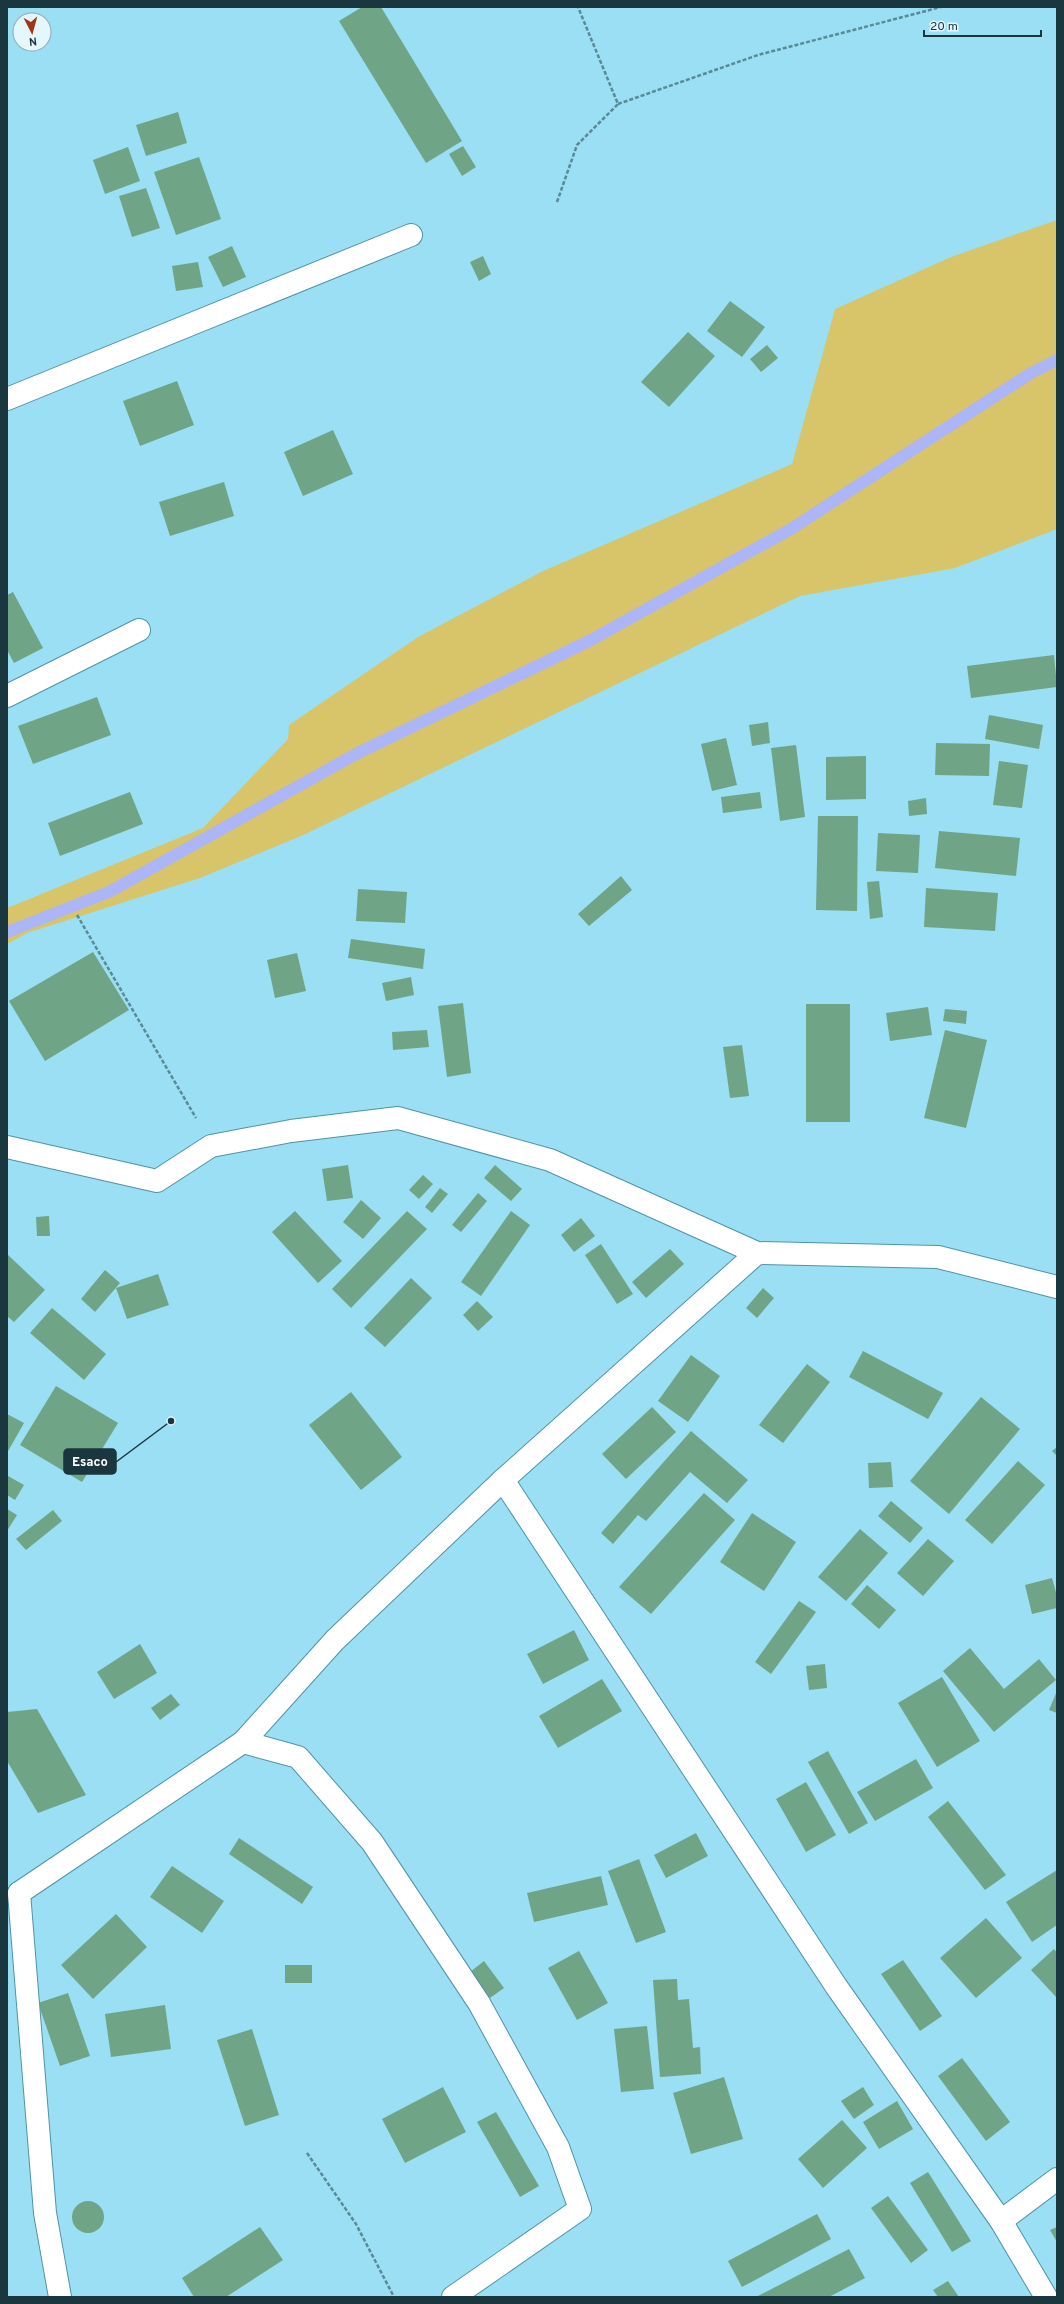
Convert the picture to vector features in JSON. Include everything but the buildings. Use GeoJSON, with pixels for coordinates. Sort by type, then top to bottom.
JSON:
{"type":"FeatureCollection","features":[{"type":"Feature","properties":{"kind":"street"},"geometry":{"type":"LineString","coordinates":[[7,399],[411,235]]}},
{"type":"Feature","properties":{"kind":"street"},"geometry":{"type":"LineString","coordinates":[[7,696],[139,630]]}},
{"type":"Feature","properties":{"kind":"street"},"geometry":{"type":"LineString","coordinates":[[7,1147],[157,1181],[211,1146],[291,1131],[398,1118],[550,1160],[757,1253],[938,1257],[1057,1287]]}},
{"type":"Feature","properties":{"kind":"street"},"geometry":{"type":"LineString","coordinates":[[60,2297],[45,2213],[13,1890],[243,1742],[335,1640],[503,1480],[757,1253]]}},
{"type":"Feature","properties":{"kind":"street"},"geometry":{"type":"LineString","coordinates":[[503,1480],[836,1986],[1002,2221],[1046,2297]]}},
{"type":"Feature","properties":{"kind":"street"},"geometry":{"type":"LineString","coordinates":[[243,1742],[298,1757],[372,1842],[479,2003],[558,2147],[580,2209],[453,2297]]}},
{"type":"Feature","properties":{"kind":"street"},"geometry":{"type":"LineString","coordinates":[[1002,2221],[1057,2179]]}},
{"type":"Feature","properties":{"kind":"path"},"geometry":{"type":"LineString","coordinates":[[578,7],[618,104]]}},
{"type":"Feature","properties":{"kind":"path"},"geometry":{"type":"LineString","coordinates":[[557,202],[577,145],[618,104],[758,55],[941,7]]}},
{"type":"Feature","properties":{"kind":"path"},"geometry":{"type":"LineString","coordinates":[[77,915],[211,1146]]}},
{"type":"Feature","properties":{"kind":"path"},"geometry":{"type":"LineString","coordinates":[[308,2153],[356,2224],[394,2297]]}},
{"type":"Feature","properties":{"kind":"shaded area"},"geometry":{"type":"Polygon","coordinates":[[[1057,220],[1057,529],[955,568],[800,596],[301,836],[200,878],[27,933],[7,944],[7,908],[203,828],[288,739],[289,725],[418,637],[543,571],[792,464],[835,309],[951,257],[1057,220]]]}},
{"type":"Feature","properties":{"kind":"waterway"},"geometry":{"type":"LineString","coordinates":[[7,932],[109,892],[356,754],[591,640],[791,529],[1031,373],[1057,360]]}},
{"type":"Feature","properties":{"kind":"place","name":"Esaco"},"geometry":{"type":"Point","coordinates":[171,1421]}}]}
